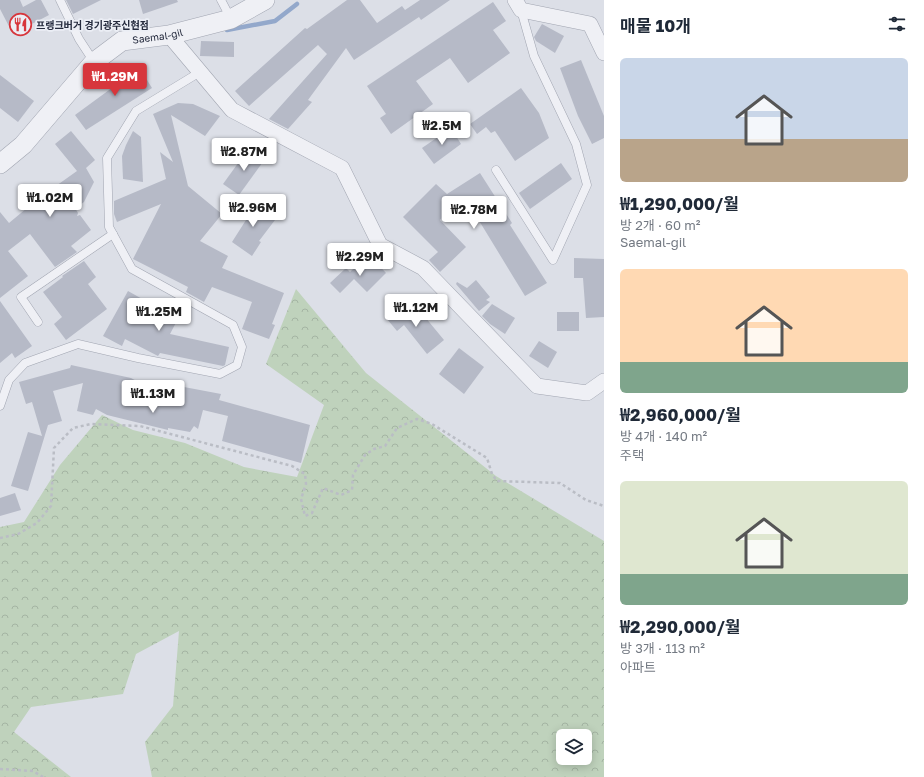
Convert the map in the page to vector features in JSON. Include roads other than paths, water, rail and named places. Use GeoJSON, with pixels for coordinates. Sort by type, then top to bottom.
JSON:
{"type":"FeatureCollection","features":[{"type":"Feature","properties":{"kind":"street","name":"Saemal-gil"},"geometry":{"type":"LineString","coordinates":[[0,164],[23,145],[94,62],[122,41],[169,35],[231,19],[265,0]]}},
{"type":"Feature","properties":{"kind":"street"},"geometry":{"type":"LineString","coordinates":[[518,5],[590,24],[604,53]]}},
{"type":"Feature","properties":{"kind":"street"},"geometry":{"type":"LineString","coordinates":[[169,35],[232,110],[342,168],[380,246],[422,268],[537,386],[587,393],[604,381]]}},
{"type":"Feature","properties":{"kind":"lane"},"geometry":{"type":"LineString","coordinates":[[60,0],[79,39],[94,62]]}},
{"type":"Feature","properties":{"kind":"lane"},"geometry":{"type":"LineString","coordinates":[[221,0],[231,19]]}},
{"type":"Feature","properties":{"kind":"lane"},"geometry":{"type":"LineString","coordinates":[[496,170],[553,260],[587,185],[576,144],[534,56],[518,5]]}},
{"type":"Feature","properties":{"kind":"lane"},"geometry":{"type":"LineString","coordinates":[[0,406],[8,380],[25,363],[78,344],[138,358],[220,374],[237,365],[242,347],[233,325],[132,269],[109,227],[107,158],[136,111],[200,72]]}},
{"type":"Feature","properties":{"kind":"lane"},"geometry":{"type":"LineString","coordinates":[[38,322],[21,298],[113,234]]}},
{"type":"Feature","properties":{"kind":"waterway"},"geometry":{"type":"LineString","coordinates":[[227,30],[275,21],[297,4]]}},
{"type":"Feature","properties":{"kind":"place","name":"프랭크버거 경기광주신현점"},"geometry":{"type":"Point","coordinates":[21,25]}}]}
